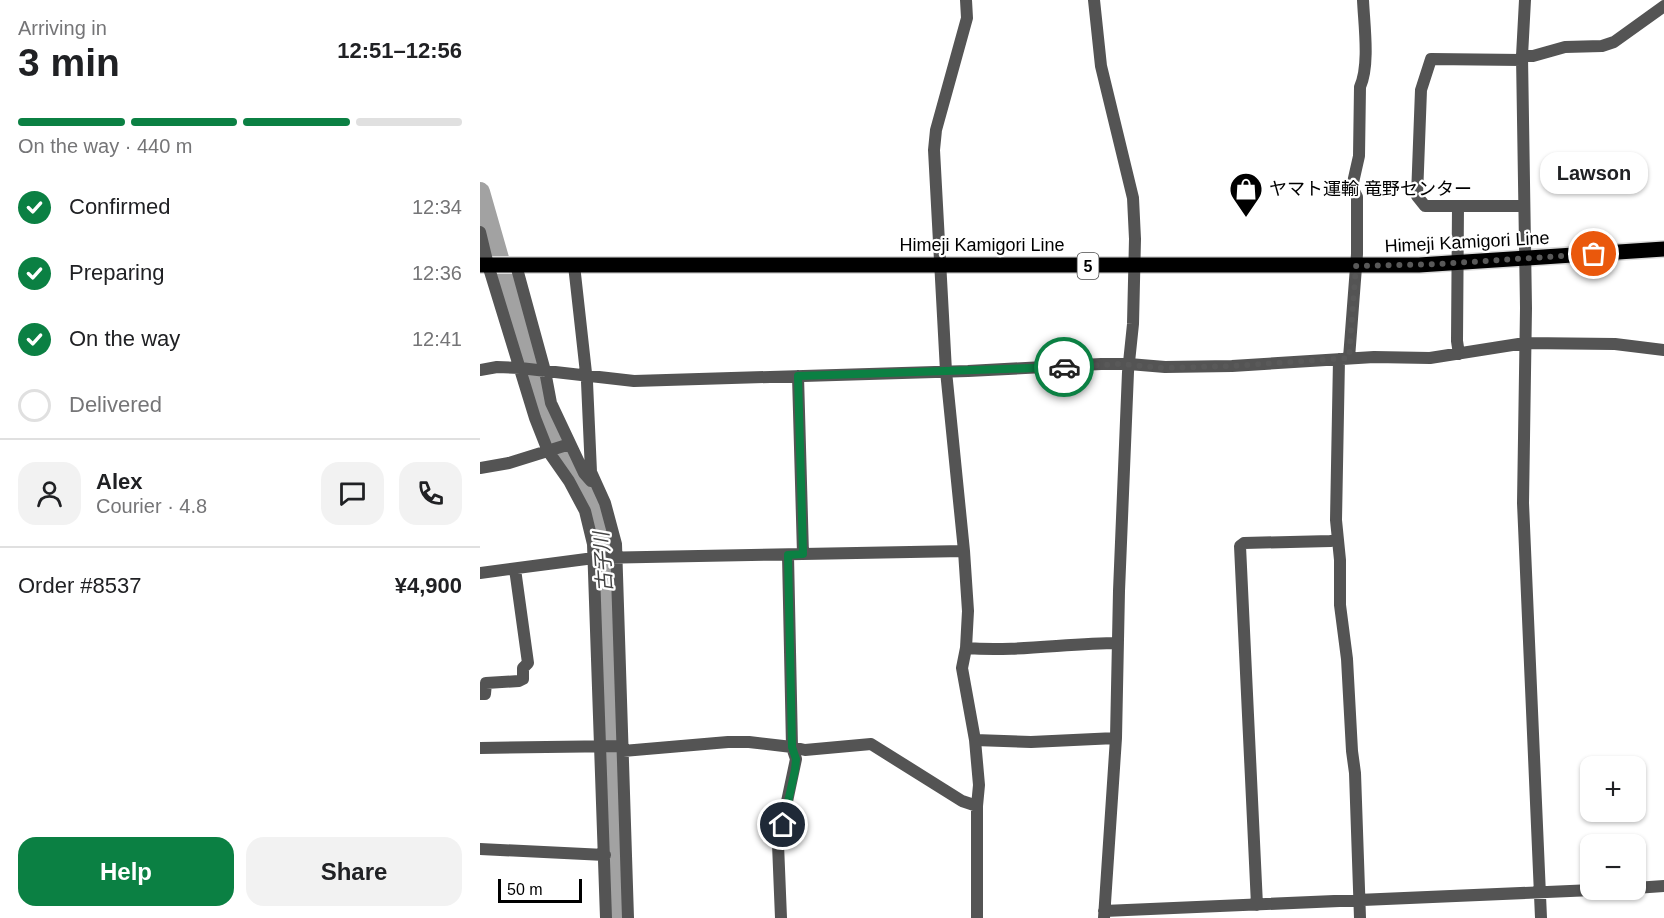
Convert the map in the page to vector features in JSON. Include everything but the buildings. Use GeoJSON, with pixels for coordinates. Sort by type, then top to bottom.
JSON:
{"type":"FeatureCollection","features":[{"type":"Feature","properties":{"kind":"main road","name":"Himeji Kamigori Line"},"geometry":{"type":"LineString","coordinates":[[487,265],[1356,266],[1524,260],[1664,249]]}},
{"type":"Feature","properties":{"kind":"street"},"geometry":{"type":"LineString","coordinates":[[966,0],[967,18],[936,130],[934,150],[946,371],[968,611],[966,648],[962,668],[975,740],[979,785],[977,918]]}},
{"type":"Feature","properties":{"kind":"street"},"geometry":{"type":"LineString","coordinates":[[1094,0],[1101,66],[1133,198],[1134,266],[1119,591],[1116,738],[1104,915],[1257,905],[1580,890]]}},
{"type":"Feature","properties":{"kind":"street"},"geometry":{"type":"LineString","coordinates":[[1360,918],[1349,681],[1340,605],[1340,560],[1337,538],[1344,359],[1356,266],[1357,197],[1352,187],[1358,166],[1360,87],[1365,66],[1363,0]]}},
{"type":"Feature","properties":{"kind":"street"},"geometry":{"type":"LineString","coordinates":[[1526,0],[1522,58],[1526,308],[1523,503],[1541,918]]}},
{"type":"Feature","properties":{"kind":"street"},"geometry":{"type":"LineString","coordinates":[[1524,206],[1425,206],[1417,196],[1421,90],[1431,59],[1522,58],[1565,48],[1602,46],[1614,42],[1664,6]]}},
{"type":"Feature","properties":{"kind":"street"},"geometry":{"type":"LineString","coordinates":[[1458,206],[1457,341],[1459,354]]}},
{"type":"Feature","properties":{"kind":"street"},"geometry":{"type":"LineString","coordinates":[[480,232],[487,265],[535,418],[549,450],[585,511],[596,558],[606,918]]}},
{"type":"Feature","properties":{"kind":"street"},"geometry":{"type":"LineString","coordinates":[[513,265],[551,402],[568,445],[584,473],[590,481],[595,481]]}},
{"type":"Feature","properties":{"kind":"street"},"geometry":{"type":"LineString","coordinates":[[574,266],[587,382],[591,471],[605,503],[616,544],[628,918]]}},
{"type":"Feature","properties":{"kind":"street"},"geometry":{"type":"LineString","coordinates":[[480,370],[497,367],[521,368],[634,381],[1129,364],[1165,368],[1344,359],[1430,358],[1525,343],[1616,344],[1664,350]]}},
{"type":"Feature","properties":{"kind":"street"},"geometry":{"type":"LineString","coordinates":[[798,376],[803,554]]}},
{"type":"Feature","properties":{"kind":"street"},"geometry":{"type":"LineString","coordinates":[[480,468],[509,463],[568,445]]}},
{"type":"Feature","properties":{"kind":"street"},"geometry":{"type":"LineString","coordinates":[[1257,905],[1240,546],[1244,543],[1331,541],[1337,538]]}},
{"type":"Feature","properties":{"kind":"street"},"geometry":{"type":"LineString","coordinates":[[480,573],[596,558],[964,551]]}},
{"type":"Feature","properties":{"kind":"street"},"geometry":{"type":"LineString","coordinates":[[781,918],[778,844],[796,759],[792,747],[788,555]]}},
{"type":"Feature","properties":{"kind":"street"},"geometry":{"type":"LineString","coordinates":[[480,694],[485,694],[486,683],[523,679],[523,668],[528,663],[515,569]]}},
{"type":"Feature","properties":{"kind":"street"},"geometry":{"type":"LineString","coordinates":[[966,648],[1118,644]]}},
{"type":"Feature","properties":{"kind":"street"},"geometry":{"type":"LineString","coordinates":[[975,740],[1031,742],[1116,738]]}},
{"type":"Feature","properties":{"kind":"street"},"geometry":{"type":"LineString","coordinates":[[480,748],[603,746],[621,748],[749,742],[805,750],[872,744],[962,801],[977,806]]}},
{"type":"Feature","properties":{"kind":"street"},"geometry":{"type":"LineString","coordinates":[[480,849],[605,855]]}},
{"type":"Feature","properties":{"kind":"street"},"geometry":{"type":"LineString","coordinates":[[1646,887],[1664,886]]}},
{"type":"Feature","properties":{"kind":"waterway","name":"古子川"},"geometry":{"type":"LineString","coordinates":[[480,192],[541,405],[554,438],[600,522],[605,551],[613,918]]}},
{"type":"Feature","properties":{"kind":"way so far"},"geometry":{"type":"LineString","coordinates":[[1064,367],[1101,364],[1165,368],[1232,366],[1349,358],[1356,266],[1524,260],[1594,254]]}},
{"type":"Feature","properties":{"kind":"place","name":"ヤマト運輸 竜野センター"},"geometry":{"type":"Point","coordinates":[1246,218]}},
{"type":"Feature","properties":{"kind":"place","name":"Lawson"},"geometry":{"type":"Point","coordinates":[1594,254]}},
{"type":"Feature","properties":{"kind":"route"},"geometry":{"type":"LineString","coordinates":[[783,825],[796,759],[792,747],[788,555],[803,554],[798,376],[1064,367]]}}]}
